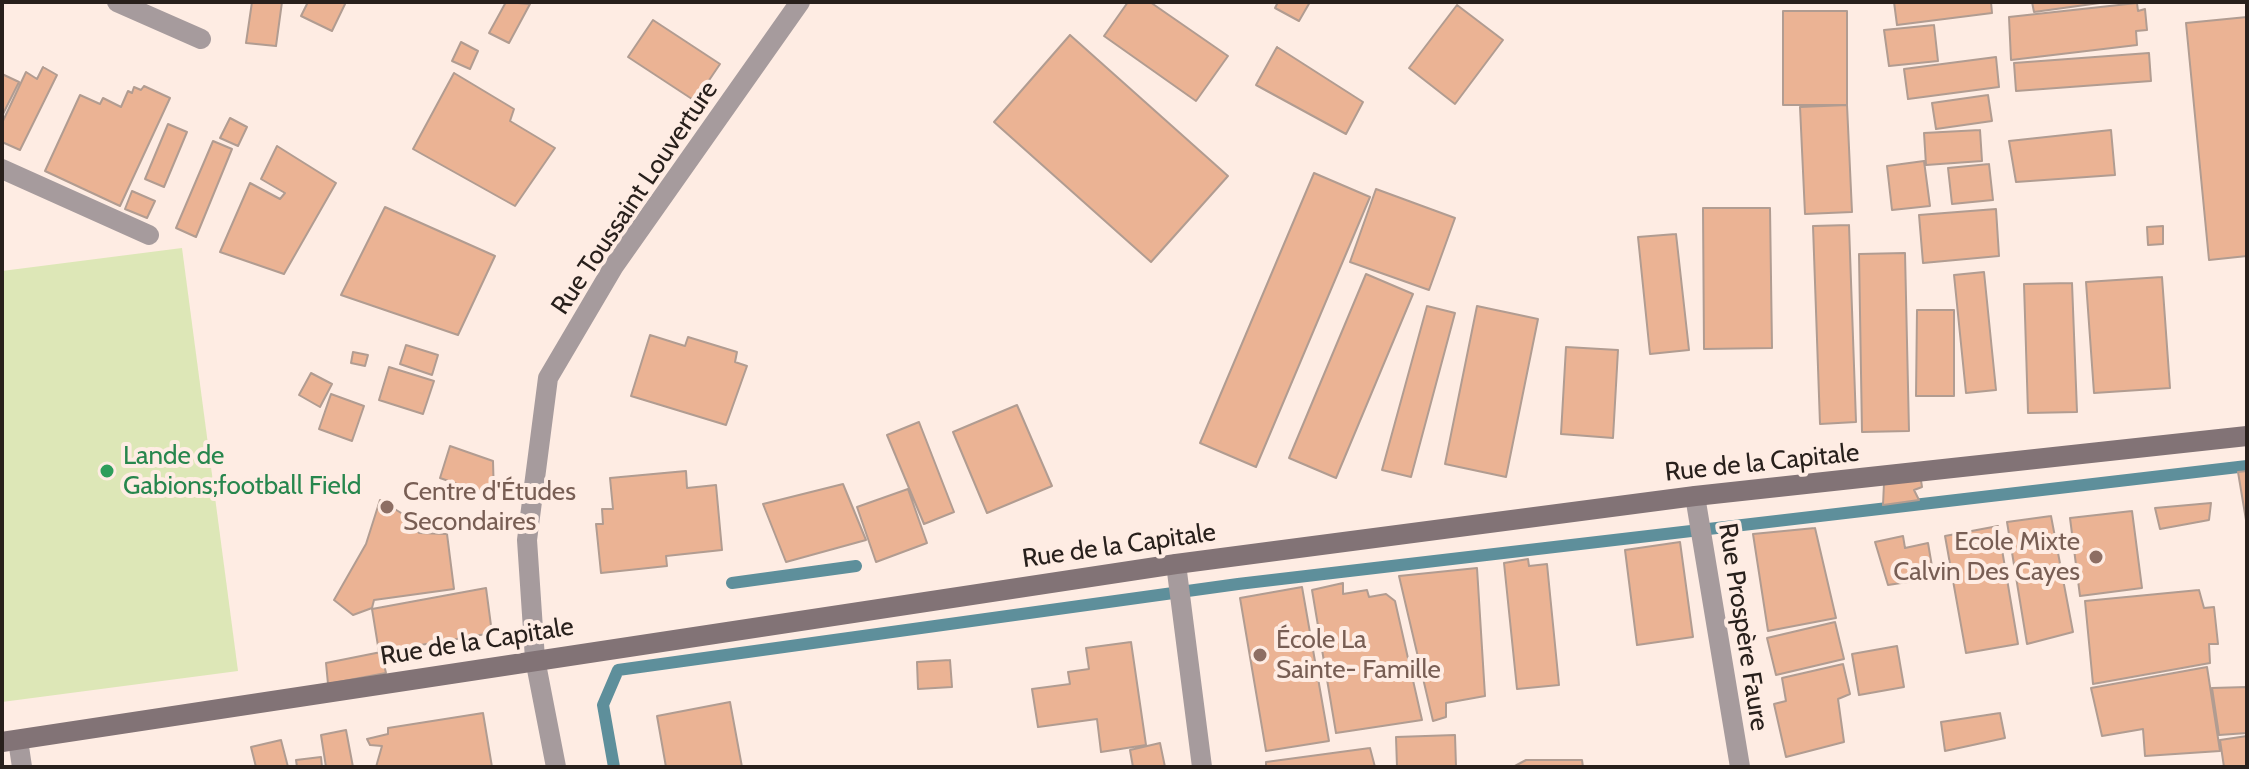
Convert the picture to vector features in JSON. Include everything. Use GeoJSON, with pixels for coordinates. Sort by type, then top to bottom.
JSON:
{"type":"FeatureCollection","features":[{"type":"Feature","properties":{"kind":"street"},"geometry":{"type":"LineString","coordinates":[[117,2],[201,39]]}},
{"type":"Feature","properties":{"kind":"street","name":"Rue Toussaint Louverture"},"geometry":{"type":"LineString","coordinates":[[556,767],[535,659],[527,540],[548,378],[614,266],[800,2]]}},
{"type":"Feature","properties":{"kind":"street"},"geometry":{"type":"LineString","coordinates":[[2,169],[149,235]]}},
{"type":"Feature","properties":{"kind":"street","name":"Rue de la Capitale"},"geometry":{"type":"LineString","coordinates":[[10,741],[1176,564],[1695,496],[2247,436]]}},
{"type":"Feature","properties":{"kind":"street","name":"Rue Prospère Faure"},"geometry":{"type":"LineString","coordinates":[[1695,496],[1740,767]]}},
{"type":"Feature","properties":{"kind":"street"},"geometry":{"type":"LineString","coordinates":[[1176,564],[1202,767]]}},
{"type":"Feature","properties":{"kind":"street"},"geometry":{"type":"LineString","coordinates":[[10,741],[22,767]]}},
{"type":"Feature","properties":{"kind":"green space","name":"Lande de Gabions;football Field"},"geometry":{"type":"Polygon","coordinates":[[[182,248],[238,671],[2,702],[2,271],[182,248]]]}},
{"type":"Feature","properties":{"kind":"building"},"geometry":{"type":"Polygon","coordinates":[[[252,2],[282,2],[276,46],[246,43],[252,2]]]}},
{"type":"Feature","properties":{"kind":"building"},"geometry":{"type":"Polygon","coordinates":[[[308,2],[346,2],[332,31],[301,16],[308,2]]]}},
{"type":"Feature","properties":{"kind":"building"},"geometry":{"type":"Polygon","coordinates":[[[506,2],[530,4],[509,43],[489,33],[506,2]]]}},
{"type":"Feature","properties":{"kind":"building"},"geometry":{"type":"Polygon","coordinates":[[[1128,2],[1150,2],[1228,56],[1196,101],[1104,36],[1128,2]]]}},
{"type":"Feature","properties":{"kind":"building"},"geometry":{"type":"Polygon","coordinates":[[[1278,2],[1310,2],[1299,21],[1275,8],[1278,2]]]}},
{"type":"Feature","properties":{"kind":"building"},"geometry":{"type":"Polygon","coordinates":[[[1894,2],[1991,2],[1992,13],[1897,25],[1894,2]]]}},
{"type":"Feature","properties":{"kind":"building"},"geometry":{"type":"Polygon","coordinates":[[[2032,2],[2107,2],[2034,12],[2032,2]]]}},
{"type":"Feature","properties":{"kind":"building"},"geometry":{"type":"Polygon","coordinates":[[[2137,3],[2138,11],[2145,9],[2147,30],[2136,31],[2137,45],[2011,60],[2009,17],[2137,3]]]}},
{"type":"Feature","properties":{"kind":"building"},"geometry":{"type":"Polygon","coordinates":[[[1457,5],[1503,40],[1455,104],[1409,68],[1457,5]]]}},
{"type":"Feature","properties":{"kind":"building"},"geometry":{"type":"Polygon","coordinates":[[[1783,11],[1847,11],[1847,105],[1783,105],[1783,11]]]}},
{"type":"Feature","properties":{"kind":"building"},"geometry":{"type":"Polygon","coordinates":[[[2247,17],[2247,256],[2209,260],[2186,23],[2247,17]]]}},
{"type":"Feature","properties":{"kind":"building"},"geometry":{"type":"Polygon","coordinates":[[[653,20],[720,64],[695,101],[628,57],[653,20]]]}},
{"type":"Feature","properties":{"kind":"building"},"geometry":{"type":"Polygon","coordinates":[[[1934,25],[1938,61],[1889,66],[1884,30],[1934,25]]]}},
{"type":"Feature","properties":{"kind":"building"},"geometry":{"type":"Polygon","coordinates":[[[1070,35],[1228,176],[1151,262],[994,122],[1070,35]]]}},
{"type":"Feature","properties":{"kind":"building"},"geometry":{"type":"Polygon","coordinates":[[[461,42],[478,51],[470,69],[452,61],[461,42]]]}},
{"type":"Feature","properties":{"kind":"building"},"geometry":{"type":"Polygon","coordinates":[[[1277,47],[1363,102],[1346,134],[1256,85],[1277,47]]]}},
{"type":"Feature","properties":{"kind":"building"},"geometry":{"type":"Polygon","coordinates":[[[2149,53],[2151,81],[2016,91],[2014,63],[2149,53]]]}},
{"type":"Feature","properties":{"kind":"building"},"geometry":{"type":"Polygon","coordinates":[[[1996,57],[1999,87],[1908,99],[1904,69],[1996,57]]]}},
{"type":"Feature","properties":{"kind":"building"},"geometry":{"type":"Polygon","coordinates":[[[43,67],[57,75],[20,150],[2,142],[2,123],[26,72],[37,79],[43,67]]]}},
{"type":"Feature","properties":{"kind":"building"},"geometry":{"type":"Polygon","coordinates":[[[454,73],[514,109],[510,121],[555,148],[515,206],[413,149],[454,73]]]}},
{"type":"Feature","properties":{"kind":"building"},"geometry":{"type":"Polygon","coordinates":[[[2,74],[19,82],[2,116],[2,74]]]}},
{"type":"Feature","properties":{"kind":"building"},"geometry":{"type":"Polygon","coordinates":[[[144,86],[170,98],[120,206],[45,171],[80,95],[100,104],[103,98],[121,107],[128,91],[132,93],[134,87],[141,90],[144,86]]]}},
{"type":"Feature","properties":{"kind":"building"},"geometry":{"type":"Polygon","coordinates":[[[1988,95],[1992,121],[1936,129],[1932,103],[1988,95]]]}},
{"type":"Feature","properties":{"kind":"building"},"geometry":{"type":"Polygon","coordinates":[[[1847,105],[1852,212],[1805,214],[1800,107],[1847,105]]]}},
{"type":"Feature","properties":{"kind":"building"},"geometry":{"type":"Polygon","coordinates":[[[230,118],[247,127],[238,146],[220,138],[230,118]]]}},
{"type":"Feature","properties":{"kind":"building"},"geometry":{"type":"Polygon","coordinates":[[[168,124],[187,132],[164,187],[145,179],[168,124]]]}},
{"type":"Feature","properties":{"kind":"building"},"geometry":{"type":"Polygon","coordinates":[[[1980,130],[1982,161],[1926,165],[1924,133],[1980,130]]]}},
{"type":"Feature","properties":{"kind":"building"},"geometry":{"type":"Polygon","coordinates":[[[2111,130],[2115,175],[2016,182],[2009,141],[2111,130]]]}},
{"type":"Feature","properties":{"kind":"building"},"geometry":{"type":"Polygon","coordinates":[[[213,141],[232,149],[196,237],[176,228],[213,141]]]}},
{"type":"Feature","properties":{"kind":"building"},"geometry":{"type":"Polygon","coordinates":[[[277,146],[336,183],[284,274],[220,252],[250,183],[280,199],[285,193],[261,179],[277,146]]]}},
{"type":"Feature","properties":{"kind":"building"},"geometry":{"type":"Polygon","coordinates":[[[1924,161],[1930,206],[1892,210],[1887,166],[1924,161]]]}},
{"type":"Feature","properties":{"kind":"building"},"geometry":{"type":"Polygon","coordinates":[[[1989,164],[1993,200],[1952,204],[1948,168],[1989,164]]]}},
{"type":"Feature","properties":{"kind":"building"},"geometry":{"type":"Polygon","coordinates":[[[1314,173],[1370,197],[1256,467],[1200,443],[1314,173]]]}},
{"type":"Feature","properties":{"kind":"building"},"geometry":{"type":"Polygon","coordinates":[[[1376,189],[1455,218],[1429,290],[1350,262],[1376,189]]]}},
{"type":"Feature","properties":{"kind":"building"},"geometry":{"type":"Polygon","coordinates":[[[132,191],[155,201],[147,218],[125,209],[132,191]]]}},
{"type":"Feature","properties":{"kind":"building"},"geometry":{"type":"Polygon","coordinates":[[[385,207],[495,256],[458,335],[341,295],[385,207]]]}},
{"type":"Feature","properties":{"kind":"building"},"geometry":{"type":"Polygon","coordinates":[[[1703,208],[1770,208],[1772,348],[1704,349],[1703,208]]]}},
{"type":"Feature","properties":{"kind":"building"},"geometry":{"type":"Polygon","coordinates":[[[1996,209],[1999,256],[1923,263],[1919,215],[1996,209]]]}},
{"type":"Feature","properties":{"kind":"building"},"geometry":{"type":"Polygon","coordinates":[[[1849,225],[1856,422],[1820,424],[1813,226],[1849,225]]]}},
{"type":"Feature","properties":{"kind":"building"},"geometry":{"type":"Polygon","coordinates":[[[2163,226],[2163,244],[2148,245],[2147,227],[2163,226]]]}},
{"type":"Feature","properties":{"kind":"building"},"geometry":{"type":"Polygon","coordinates":[[[1676,234],[1689,350],[1650,354],[1638,237],[1676,234]]]}},
{"type":"Feature","properties":{"kind":"building"},"geometry":{"type":"Polygon","coordinates":[[[1905,253],[1909,431],[1862,432],[1859,254],[1905,253]]]}},
{"type":"Feature","properties":{"kind":"building"},"geometry":{"type":"Polygon","coordinates":[[[1984,272],[1996,390],[1966,393],[1954,275],[1984,272]]]}},
{"type":"Feature","properties":{"kind":"building"},"geometry":{"type":"Polygon","coordinates":[[[1366,274],[1413,294],[1336,478],[1289,458],[1366,274]]]}},
{"type":"Feature","properties":{"kind":"building"},"geometry":{"type":"Polygon","coordinates":[[[2162,277],[2170,388],[2094,393],[2086,282],[2162,277]]]}},
{"type":"Feature","properties":{"kind":"building"},"geometry":{"type":"Polygon","coordinates":[[[2072,283],[2077,412],[2028,413],[2024,284],[2072,283]]]}},
{"type":"Feature","properties":{"kind":"building"},"geometry":{"type":"Polygon","coordinates":[[[1427,306],[1455,313],[1411,477],[1382,470],[1427,306]]]}},
{"type":"Feature","properties":{"kind":"building"},"geometry":{"type":"Polygon","coordinates":[[[1477,306],[1538,319],[1506,477],[1445,464],[1477,306]]]}},
{"type":"Feature","properties":{"kind":"building"},"geometry":{"type":"Polygon","coordinates":[[[1917,310],[1954,310],[1954,396],[1916,396],[1917,310]]]}},
{"type":"Feature","properties":{"kind":"building"},"geometry":{"type":"Polygon","coordinates":[[[650,335],[685,346],[688,337],[737,352],[735,362],[747,366],[726,425],[631,396],[650,335]]]}},
{"type":"Feature","properties":{"kind":"building"},"geometry":{"type":"Polygon","coordinates":[[[406,345],[438,355],[432,375],[400,364],[406,345]]]}},
{"type":"Feature","properties":{"kind":"building"},"geometry":{"type":"Polygon","coordinates":[[[1566,347],[1618,350],[1613,438],[1561,434],[1566,347]]]}},
{"type":"Feature","properties":{"kind":"building"},"geometry":{"type":"Polygon","coordinates":[[[353,352],[368,355],[365,366],[351,363],[353,352]]]}},
{"type":"Feature","properties":{"kind":"building"},"geometry":{"type":"Polygon","coordinates":[[[389,367],[434,381],[423,414],[379,400],[389,367]]]}},
{"type":"Feature","properties":{"kind":"building"},"geometry":{"type":"Polygon","coordinates":[[[311,373],[332,384],[320,407],[299,395],[311,373]]]}},
{"type":"Feature","properties":{"kind":"building"},"geometry":{"type":"Polygon","coordinates":[[[331,394],[364,406],[352,441],[319,429],[331,394]]]}},
{"type":"Feature","properties":{"kind":"building"},"geometry":{"type":"Polygon","coordinates":[[[1017,405],[1052,486],[987,513],[953,432],[1017,405]]]}},
{"type":"Feature","properties":{"kind":"building"},"geometry":{"type":"Polygon","coordinates":[[[919,422],[954,512],[924,524],[887,435],[919,422]]]}},
{"type":"Feature","properties":{"kind":"building"},"geometry":{"type":"Polygon","coordinates":[[[450,446],[493,461],[494,497],[440,478],[450,446]]]}},
{"type":"Feature","properties":{"kind":"building"},"geometry":{"type":"Polygon","coordinates":[[[686,471],[687,488],[716,485],[722,550],[666,556],[667,566],[601,573],[596,524],[603,524],[602,509],[613,509],[610,478],[686,471]]]}},
{"type":"Feature","properties":{"kind":"building"},"geometry":{"type":"Polygon","coordinates":[[[2247,471],[2247,526],[2238,472],[2247,471]]]}},
{"type":"Feature","properties":{"kind":"building"},"geometry":{"type":"Polygon","coordinates":[[[1920,474],[1922,487],[1914,490],[1919,500],[1883,505],[1884,483],[1920,474]]]}},
{"type":"Feature","properties":{"kind":"building"},"geometry":{"type":"Polygon","coordinates":[[[843,484],[866,540],[786,562],[763,504],[843,484]]]}},
{"type":"Feature","properties":{"kind":"building"},"geometry":{"type":"Polygon","coordinates":[[[908,489],[927,543],[876,562],[857,507],[908,489]]]}},
{"type":"Feature","properties":{"kind":"building"},"geometry":{"type":"Polygon","coordinates":[[[380,500],[406,516],[419,533],[447,534],[454,589],[374,600],[372,608],[353,615],[334,600],[366,544],[380,500]]]}},
{"type":"Feature","properties":{"kind":"building"},"geometry":{"type":"Polygon","coordinates":[[[2211,503],[2209,520],[2160,529],[2155,508],[2211,503]]]}},
{"type":"Feature","properties":{"kind":"building"},"geometry":{"type":"Polygon","coordinates":[[[2132,511],[2142,588],[2080,596],[2070,518],[2132,511]]]}},
{"type":"Feature","properties":{"kind":"building"},"geometry":{"type":"Polygon","coordinates":[[[2051,516],[2073,632],[2027,644],[2007,522],[2051,516]]]}},
{"type":"Feature","properties":{"kind":"building"},"geometry":{"type":"Polygon","coordinates":[[[1998,526],[2018,644],[1966,653],[1945,536],[1998,526]]]}},
{"type":"Feature","properties":{"kind":"building"},"geometry":{"type":"Polygon","coordinates":[[[1815,528],[1836,618],[1768,631],[1753,534],[1815,528]]]}},
{"type":"Feature","properties":{"kind":"building"},"geometry":{"type":"Polygon","coordinates":[[[1903,536],[1905,548],[1928,543],[1934,578],[1888,585],[1875,542],[1903,536]]]}},
{"type":"Feature","properties":{"kind":"building"},"geometry":{"type":"Polygon","coordinates":[[[1680,542],[1693,637],[1637,645],[1625,550],[1680,542]]]}},
{"type":"Feature","properties":{"kind":"building"},"geometry":{"type":"Polygon","coordinates":[[[1528,559],[1529,566],[1547,564],[1559,685],[1517,689],[1504,563],[1528,559]]]}},
{"type":"Feature","properties":{"kind":"building"},"geometry":{"type":"Polygon","coordinates":[[[1477,568],[1485,696],[1446,703],[1446,717],[1433,721],[1399,576],[1477,568]]]}},
{"type":"Feature","properties":{"kind":"building"},"geometry":{"type":"Polygon","coordinates":[[[1343,583],[1343,594],[1367,590],[1369,597],[1386,594],[1395,601],[1422,720],[1336,733],[1312,590],[1343,583]]]}},
{"type":"Feature","properties":{"kind":"building"},"geometry":{"type":"Polygon","coordinates":[[[1302,587],[1329,741],[1266,751],[1240,598],[1302,587]]]}},
{"type":"Feature","properties":{"kind":"building"},"geometry":{"type":"Polygon","coordinates":[[[486,588],[492,633],[379,652],[372,609],[486,588]]]}},
{"type":"Feature","properties":{"kind":"building"},"geometry":{"type":"Polygon","coordinates":[[[2199,590],[2204,608],[2214,607],[2218,644],[2209,644],[2210,663],[2093,684],[2085,601],[2199,590]]]}},
{"type":"Feature","properties":{"kind":"building"},"geometry":{"type":"Polygon","coordinates":[[[1835,622],[1844,659],[1776,675],[1767,638],[1835,622]]]}},
{"type":"Feature","properties":{"kind":"building"},"geometry":{"type":"Polygon","coordinates":[[[1131,642],[1146,745],[1101,752],[1097,719],[1038,727],[1032,689],[1070,684],[1068,672],[1089,669],[1086,648],[1131,642]]]}},
{"type":"Feature","properties":{"kind":"building"},"geometry":{"type":"Polygon","coordinates":[[[1897,646],[1904,687],[1859,695],[1852,654],[1897,646]]]}},
{"type":"Feature","properties":{"kind":"building"},"geometry":{"type":"Polygon","coordinates":[[[381,652],[386,673],[328,684],[326,663],[381,652]]]}},
{"type":"Feature","properties":{"kind":"building"},"geometry":{"type":"Polygon","coordinates":[[[950,660],[952,687],[918,689],[917,662],[950,660]]]}},
{"type":"Feature","properties":{"kind":"building"},"geometry":{"type":"Polygon","coordinates":[[[1843,664],[1850,694],[1838,699],[1844,742],[1786,757],[1774,704],[1786,701],[1782,678],[1843,664]]]}},
{"type":"Feature","properties":{"kind":"building"},"geometry":{"type":"Polygon","coordinates":[[[2207,667],[2220,751],[2145,756],[2143,729],[2102,736],[2091,688],[2207,667]]]}},
{"type":"Feature","properties":{"kind":"building"},"geometry":{"type":"Polygon","coordinates":[[[2247,687],[2247,733],[2219,735],[2212,688],[2247,687]]]}},
{"type":"Feature","properties":{"kind":"building"},"geometry":{"type":"Polygon","coordinates":[[[730,702],[742,767],[666,767],[657,716],[730,702]]]}},
{"type":"Feature","properties":{"kind":"building"},"geometry":{"type":"Polygon","coordinates":[[[483,713],[492,767],[376,767],[382,746],[370,745],[367,739],[388,734],[388,728],[483,713]]]}},
{"type":"Feature","properties":{"kind":"building"},"geometry":{"type":"Polygon","coordinates":[[[2000,713],[2005,738],[1945,751],[1941,722],[2000,713]]]}},
{"type":"Feature","properties":{"kind":"building"},"geometry":{"type":"Polygon","coordinates":[[[346,730],[353,767],[326,767],[321,735],[346,730]]]}},
{"type":"Feature","properties":{"kind":"building"},"geometry":{"type":"Polygon","coordinates":[[[1455,735],[1456,767],[1397,767],[1396,737],[1455,735]]]}},
{"type":"Feature","properties":{"kind":"building"},"geometry":{"type":"Polygon","coordinates":[[[2247,736],[2247,766],[2224,767],[2220,740],[2247,736]]]}},
{"type":"Feature","properties":{"kind":"building"},"geometry":{"type":"Polygon","coordinates":[[[281,740],[288,767],[256,767],[251,747],[281,740]]]}},
{"type":"Feature","properties":{"kind":"building"},"geometry":{"type":"Polygon","coordinates":[[[1160,743],[1165,767],[1133,767],[1130,750],[1160,743]]]}},
{"type":"Feature","properties":{"kind":"building"},"geometry":{"type":"Polygon","coordinates":[[[1370,748],[1375,767],[1266,767],[1266,762],[1370,748]]]}},
{"type":"Feature","properties":{"kind":"building"},"geometry":{"type":"Polygon","coordinates":[[[321,757],[322,767],[297,767],[296,760],[321,757]]]}},
{"type":"Feature","properties":{"kind":"building"},"geometry":{"type":"Polygon","coordinates":[[[1526,760],[1582,760],[1583,767],[1513,767],[1526,760]]]}},
{"type":"Feature","properties":{"kind":"waterway"},"geometry":{"type":"LineString","coordinates":[[614,767],[603,705],[618,670],[1238,584],[2247,466]]}},
{"type":"Feature","properties":{"kind":"waterway"},"geometry":{"type":"LineString","coordinates":[[732,583],[856,566]]}},
{"type":"Feature","properties":{"kind":"place","name":"Lande de Gabions;football Field"},"geometry":{"type":"Point","coordinates":[107,471]}},
{"type":"Feature","properties":{"kind":"place","name":"Centre d'Études Secondaires"},"geometry":{"type":"Point","coordinates":[387,507]}},
{"type":"Feature","properties":{"kind":"place","name":"Ecole Mixte Calvin Des Cayes"},"geometry":{"type":"Point","coordinates":[2096,557]}},
{"type":"Feature","properties":{"kind":"place","name":"École La Sainte- Famille"},"geometry":{"type":"Point","coordinates":[1260,655]}}]}
